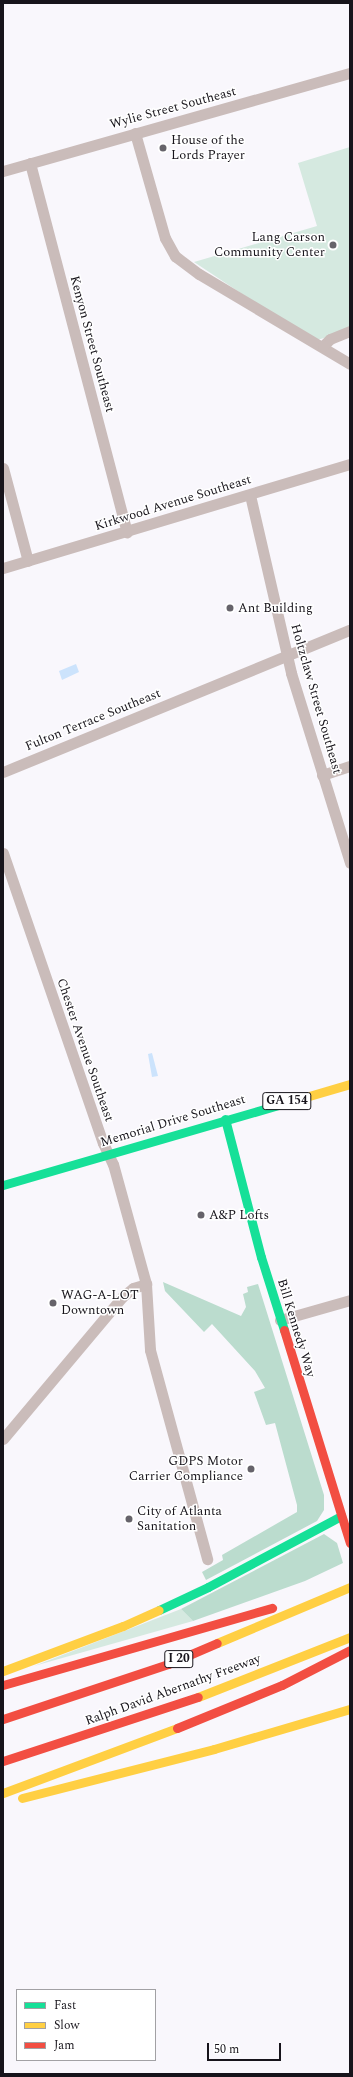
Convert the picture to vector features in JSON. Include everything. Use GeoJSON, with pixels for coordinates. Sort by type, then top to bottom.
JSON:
{"type":"FeatureCollection","features":[{"type":"Feature","properties":{"kind":"main road","name":"Memorial Drive Southeast"},"geometry":{"type":"LineString","coordinates":[[3,1185],[225,1119],[350,1084]]}},
{"type":"Feature","properties":{"kind":"main road","name":"Bill Kennedy Way"},"geometry":{"type":"LineString","coordinates":[[225,1119],[261,1257],[280,1320],[346,1515],[350,1543]]}},
{"type":"Feature","properties":{"kind":"main road"},"geometry":{"type":"LineString","coordinates":[[3,1671],[123,1626],[208,1587],[346,1515]]}},
{"type":"Feature","properties":{"kind":"main road"},"geometry":{"type":"LineString","coordinates":[[3,1685],[238,1619],[350,1582]]}},
{"type":"Feature","properties":{"kind":"main road","name":"Ralph David Abernathy Freeway"},"geometry":{"type":"LineString","coordinates":[[3,1719],[168,1664],[350,1587]]}},
{"type":"Feature","properties":{"kind":"main road","name":"Ralph David Abernathy Freeway"},"geometry":{"type":"LineString","coordinates":[[3,1761],[209,1693],[350,1637]]}},
{"type":"Feature","properties":{"kind":"main road"},"geometry":{"type":"LineString","coordinates":[[3,1793],[227,1710],[350,1650]]}},
{"type":"Feature","properties":{"kind":"main road"},"geometry":{"type":"LineString","coordinates":[[3,1803],[214,1749],[350,1709]]}},
{"type":"Feature","properties":{"kind":"street","name":"Wylie Street Southeast"},"geometry":{"type":"LineString","coordinates":[[3,171],[350,73]]}},
{"type":"Feature","properties":{"kind":"street"},"geometry":{"type":"LineString","coordinates":[[135,133],[164,238],[175,256],[199,274],[350,364]]}},
{"type":"Feature","properties":{"kind":"street","name":"Kenyon Street Southeast"},"geometry":{"type":"LineString","coordinates":[[30,163],[127,532]]}},
{"type":"Feature","properties":{"kind":"street"},"geometry":{"type":"LineString","coordinates":[[322,346],[330,339],[350,331]]}},
{"type":"Feature","properties":{"kind":"street","name":"Kirkwood Avenue Southeast"},"geometry":{"type":"LineString","coordinates":[[3,568],[350,464]]}},
{"type":"Feature","properties":{"kind":"street"},"geometry":{"type":"LineString","coordinates":[[3,468],[28,561]]}},
{"type":"Feature","properties":{"kind":"street","name":"Holtzclaw Street Southeast"},"geometry":{"type":"LineString","coordinates":[[250,495],[287,656],[350,864]]}},
{"type":"Feature","properties":{"kind":"street","name":"Fulton Terrace Southeast"},"geometry":{"type":"LineString","coordinates":[[3,772],[350,630]]}},
{"type":"Feature","properties":{"kind":"street"},"geometry":{"type":"LineString","coordinates":[[322,774],[350,766]]}},
{"type":"Feature","properties":{"kind":"street","name":"Chester Avenue Southeast"},"geometry":{"type":"LineString","coordinates":[[3,854],[108,1154],[146,1284],[150,1350],[207,1559]]}},
{"type":"Feature","properties":{"kind":"street"},"geometry":{"type":"LineString","coordinates":[[3,1439],[122,1297],[134,1288],[146,1284]]}},
{"type":"Feature","properties":{"kind":"street"},"geometry":{"type":"LineString","coordinates":[[280,1320],[350,1300]]}},
{"type":"Feature","properties":{"kind":"green space"},"geometry":{"type":"Polygon","coordinates":[[[350,147],[350,331],[313,341],[194,262],[317,226],[298,163],[350,147]]]}},
{"type":"Feature","properties":{"kind":"green space"},"geometry":{"type":"Polygon","coordinates":[[[163,1282],[241,1316],[246,1307],[243,1294],[248,1292],[247,1287],[258,1284],[324,1495],[324,1510],[317,1521],[206,1580],[202,1572],[223,1560],[222,1555],[297,1512],[297,1505],[275,1423],[266,1425],[254,1392],[265,1388],[255,1371],[212,1324],[204,1332],[165,1291],[163,1282]]]}},
{"type":"Feature","properties":{"kind":"green space"},"geometry":{"type":"Polygon","coordinates":[[[324,1534],[337,1543],[343,1563],[305,1581],[193,1621],[181,1609],[324,1534]]]}},
{"type":"Feature","properties":{"kind":"green space"},"geometry":{"type":"Polygon","coordinates":[[[181,1609],[193,1621],[34,1666],[181,1609]]]}},
{"type":"Feature","properties":{"kind":"water"},"geometry":{"type":"Polygon","coordinates":[[[76,664],[79,672],[62,680],[59,671],[76,664]]]}},
{"type":"Feature","properties":{"kind":"water"},"geometry":{"type":"Polygon","coordinates":[[[152,1053],[158,1076],[152,1077],[148,1054],[152,1053]]]}},
{"type":"Feature","properties":{"kind":"traffic: fast"},"geometry":{"type":"LineString","coordinates":[[3,1185],[292,1101]]}},
{"type":"Feature","properties":{"kind":"traffic: fast"},"geometry":{"type":"LineString","coordinates":[[225,1119],[261,1257],[284,1330]]}},
{"type":"Feature","properties":{"kind":"traffic: fast"},"geometry":{"type":"LineString","coordinates":[[159,1610],[208,1587],[341,1516]]}},
{"type":"Feature","properties":{"kind":"traffic: slow"},"geometry":{"type":"LineString","coordinates":[[292,1101],[350,1084]]}},
{"type":"Feature","properties":{"kind":"traffic: slow"},"geometry":{"type":"LineString","coordinates":[[217,1643],[350,1587]]}},
{"type":"Feature","properties":{"kind":"traffic: slow"},"geometry":{"type":"LineString","coordinates":[[3,1671],[123,1626],[159,1610]]}},
{"type":"Feature","properties":{"kind":"traffic: slow"},"geometry":{"type":"LineString","coordinates":[[198,1697],[350,1637]]}},
{"type":"Feature","properties":{"kind":"traffic: slow"},"geometry":{"type":"LineString","coordinates":[[22,1798],[214,1749],[350,1709]]}},
{"type":"Feature","properties":{"kind":"traffic: slow"},"geometry":{"type":"LineString","coordinates":[[3,1793],[177,1728]]}},
{"type":"Feature","properties":{"kind":"traffic: jam"},"geometry":{"type":"LineString","coordinates":[[284,1330],[350,1543]]}},
{"type":"Feature","properties":{"kind":"traffic: jam"},"geometry":{"type":"LineString","coordinates":[[3,1685],[272,1608]]}},
{"type":"Feature","properties":{"kind":"traffic: jam"},"geometry":{"type":"LineString","coordinates":[[3,1719],[168,1664],[217,1643]]}},
{"type":"Feature","properties":{"kind":"traffic: jam"},"geometry":{"type":"LineString","coordinates":[[177,1728],[282,1685],[350,1650]]}},
{"type":"Feature","properties":{"kind":"traffic: jam"},"geometry":{"type":"LineString","coordinates":[[3,1761],[198,1697]]}},
{"type":"Feature","properties":{"kind":"place","name":"House of the Lords Prayer"},"geometry":{"type":"Point","coordinates":[163,148]}},
{"type":"Feature","properties":{"kind":"place","name":"Lang Carson Community Center"},"geometry":{"type":"Point","coordinates":[333,245]}},
{"type":"Feature","properties":{"kind":"place","name":"Ant Building"},"geometry":{"type":"Point","coordinates":[230,608]}},
{"type":"Feature","properties":{"kind":"place","name":"A&P Lofts"},"geometry":{"type":"Point","coordinates":[201,1215]}},
{"type":"Feature","properties":{"kind":"place","name":"WAG-A-LOT Downtown"},"geometry":{"type":"Point","coordinates":[53,1303]}},
{"type":"Feature","properties":{"kind":"place","name":"GDPS Motor Carrier Compliance"},"geometry":{"type":"Point","coordinates":[251,1469]}},
{"type":"Feature","properties":{"kind":"place","name":"City of Atlanta Sanitation"},"geometry":{"type":"Point","coordinates":[129,1519]}}]}
